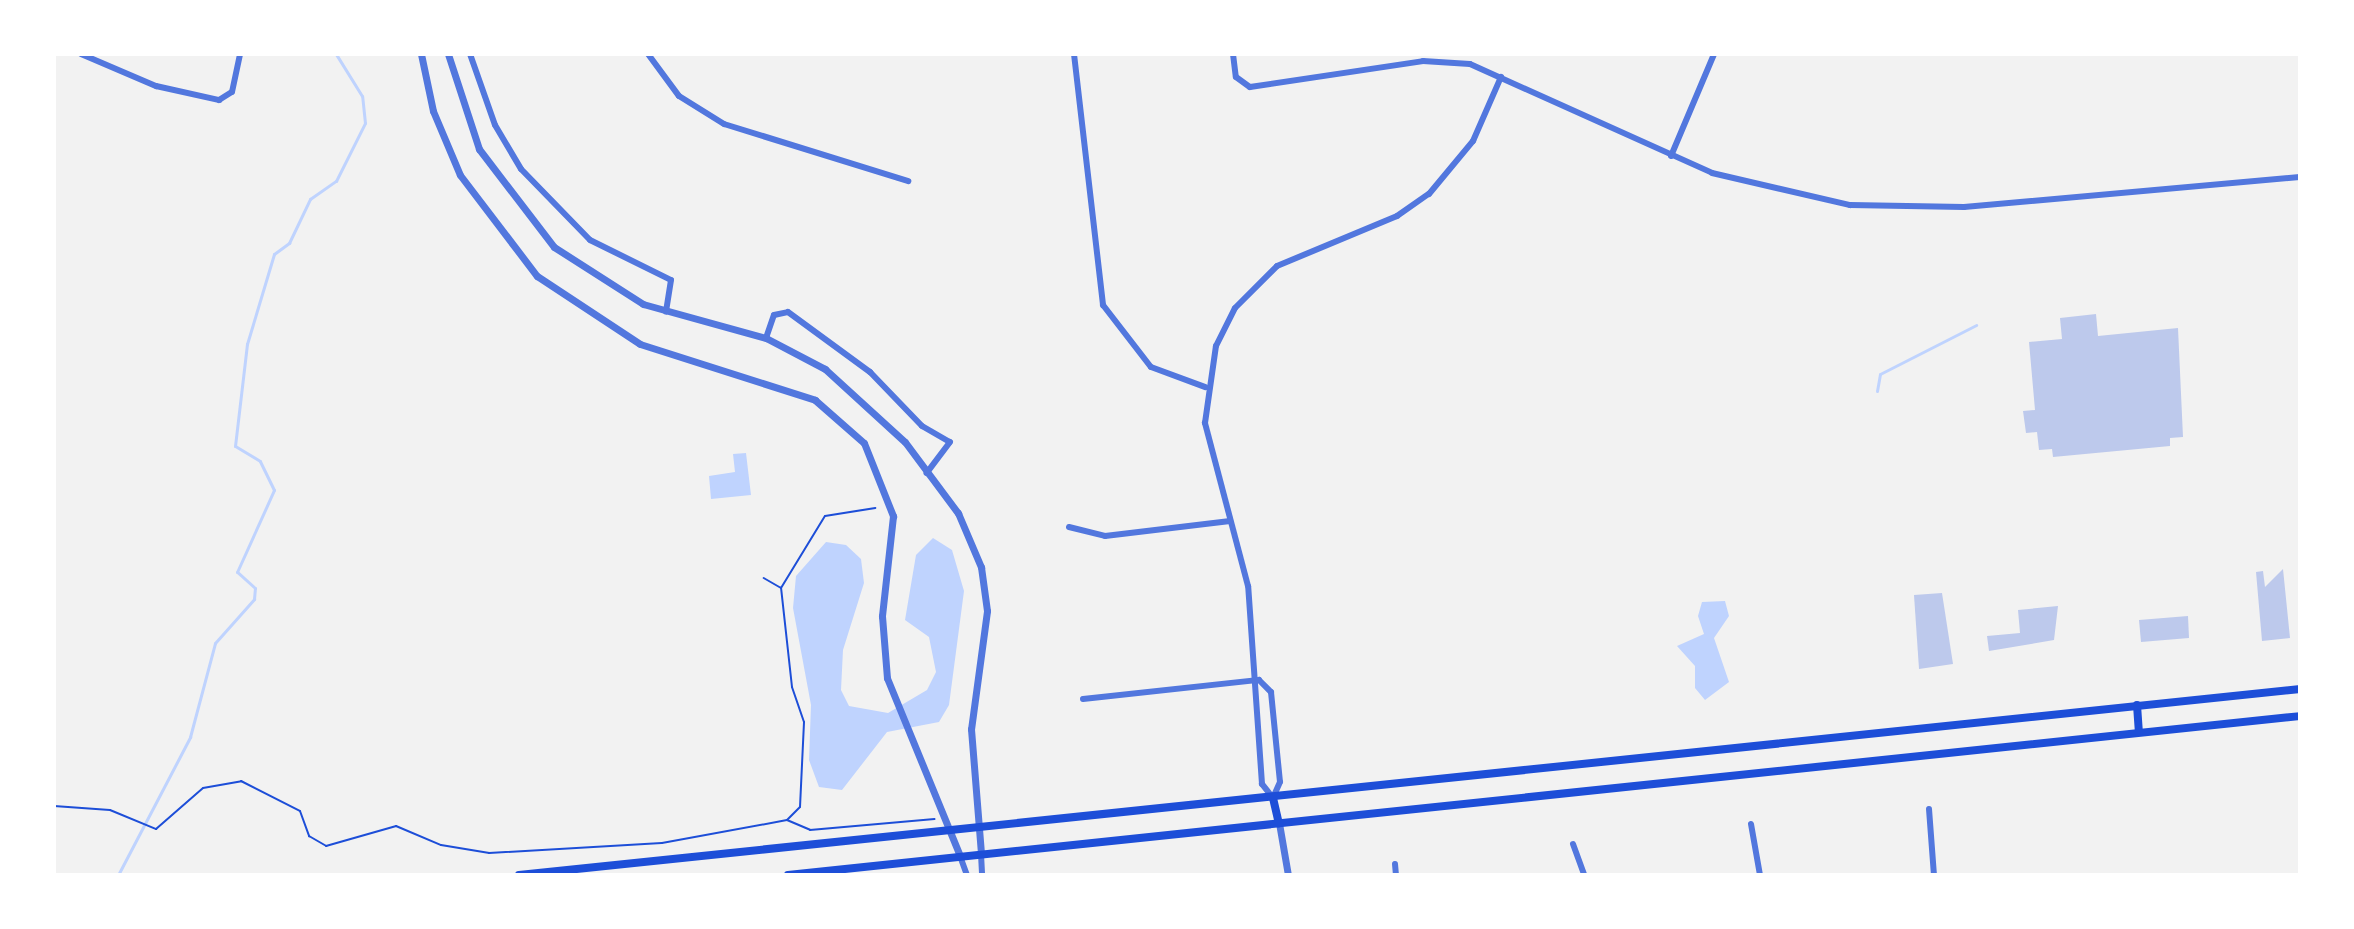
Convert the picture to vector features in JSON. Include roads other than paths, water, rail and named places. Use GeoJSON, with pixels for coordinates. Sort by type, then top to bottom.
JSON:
{"type":"FeatureCollection","features":[{"type":"Feature","properties":{"kind":"main road"},"geometry":{"type":"LineString","coordinates":[[519,875],[2300,689]]}},
{"type":"Feature","properties":{"kind":"main road"},"geometry":{"type":"LineString","coordinates":[[2137,705],[2139,731]]}},
{"type":"Feature","properties":{"kind":"main road"},"geometry":{"type":"LineString","coordinates":[[788,875],[2300,716]]}},
{"type":"Feature","properties":{"kind":"main road"},"geometry":{"type":"LineString","coordinates":[[1273,798],[1279,823]]}},
{"type":"Feature","properties":{"kind":"street"},"geometry":{"type":"LineString","coordinates":[[81,54],[156,86],[219,100],[232,92],[240,54]]}},
{"type":"Feature","properties":{"kind":"street"},"geometry":{"type":"LineString","coordinates":[[421,54],[454,164],[498,234],[537,276],[640,344],[815,400],[864,443],[893,516],[882,635],[892,699],[967,875]]}},
{"type":"Feature","properties":{"kind":"street"},"geometry":{"type":"LineString","coordinates":[[448,54],[479,149],[530,222],[610,288],[666,312],[766,338],[861,395],[927,473],[964,523],[984,581],[986,635],[971,729],[982,875]]}},
{"type":"Feature","properties":{"kind":"street"},"geometry":{"type":"LineString","coordinates":[[470,54],[495,125],[521,169],[590,240],[671,280],[666,312]]}},
{"type":"Feature","properties":{"kind":"street"},"geometry":{"type":"LineString","coordinates":[[648,54],[679,96],[724,124],[908,181]]}},
{"type":"Feature","properties":{"kind":"street"},"geometry":{"type":"LineString","coordinates":[[1074,54],[1103,305],[1151,367],[1205,387]]}},
{"type":"Feature","properties":{"kind":"street"},"geometry":{"type":"LineString","coordinates":[[1233,54],[1244,85],[1444,60],[1501,77],[1671,156],[1770,190],[1918,209],[2300,177]]}},
{"type":"Feature","properties":{"kind":"street"},"geometry":{"type":"LineString","coordinates":[[1671,156],[1714,54]]}},
{"type":"Feature","properties":{"kind":"street"},"geometry":{"type":"LineString","coordinates":[[1259,680],[1271,692],[1280,782],[1273,798],[1262,784],[1252,693],[1259,680],[1248,586],[1205,423],[1205,387],[1225,326],[1249,290],[1295,255],[1383,223],[1429,194],[1473,141],[1501,77]]}},
{"type":"Feature","properties":{"kind":"street"},"geometry":{"type":"LineString","coordinates":[[766,338],[774,315],[788,312],[870,372],[922,426],[950,442],[949,452],[927,473]]}},
{"type":"Feature","properties":{"kind":"street"},"geometry":{"type":"LineString","coordinates":[[1069,527],[1105,536],[1230,521]]}},
{"type":"Feature","properties":{"kind":"street"},"geometry":{"type":"LineString","coordinates":[[1083,699],[1259,680]]}},
{"type":"Feature","properties":{"kind":"street"},"geometry":{"type":"LineString","coordinates":[[1929,809],[1934,875]]}},
{"type":"Feature","properties":{"kind":"street"},"geometry":{"type":"LineString","coordinates":[[1279,823],[1288,875]]}},
{"type":"Feature","properties":{"kind":"street"},"geometry":{"type":"LineString","coordinates":[[1751,824],[1760,875]]}},
{"type":"Feature","properties":{"kind":"street"},"geometry":{"type":"LineString","coordinates":[[1573,844],[1584,875]]}},
{"type":"Feature","properties":{"kind":"street"},"geometry":{"type":"LineString","coordinates":[[1395,864],[1396,875]]}},
{"type":"Feature","properties":{"kind":"water"},"geometry":{"type":"Polygon","coordinates":[[[746,453],[751,495],[711,499],[709,476],[735,472],[733,454],[746,453]]]}},
{"type":"Feature","properties":{"kind":"water"},"geometry":{"type":"Polygon","coordinates":[[[933,538],[952,550],[964,591],[949,705],[939,722],[887,732],[842,790],[819,787],[809,760],[811,705],[793,608],[796,576],[826,542],[846,545],[861,559],[864,583],[843,650],[841,690],[849,706],[888,713],[927,690],[936,672],[929,637],[905,620],[916,555],[933,538]]]}},
{"type":"Feature","properties":{"kind":"water"},"geometry":{"type":"Polygon","coordinates":[[[1725,601],[1729,616],[1714,638],[1729,682],[1705,700],[1695,688],[1695,666],[1677,646],[1704,634],[1698,616],[1702,602],[1725,601]]]}},
{"type":"Feature","properties":{"kind":"waterway"},"geometry":{"type":"LineString","coordinates":[[118,875],[190,737],[215,643],[254,599],[255,588],[237,572],[274,490],[260,461],[235,446],[247,344],[274,254],[289,243],[310,199],[336,181],[365,123],[362,96],[336,54]]}},
{"type":"Feature","properties":{"kind":"waterway"},"geometry":{"type":"LineString","coordinates":[[1877,391],[1880,374],[1976,325]]}}]}
